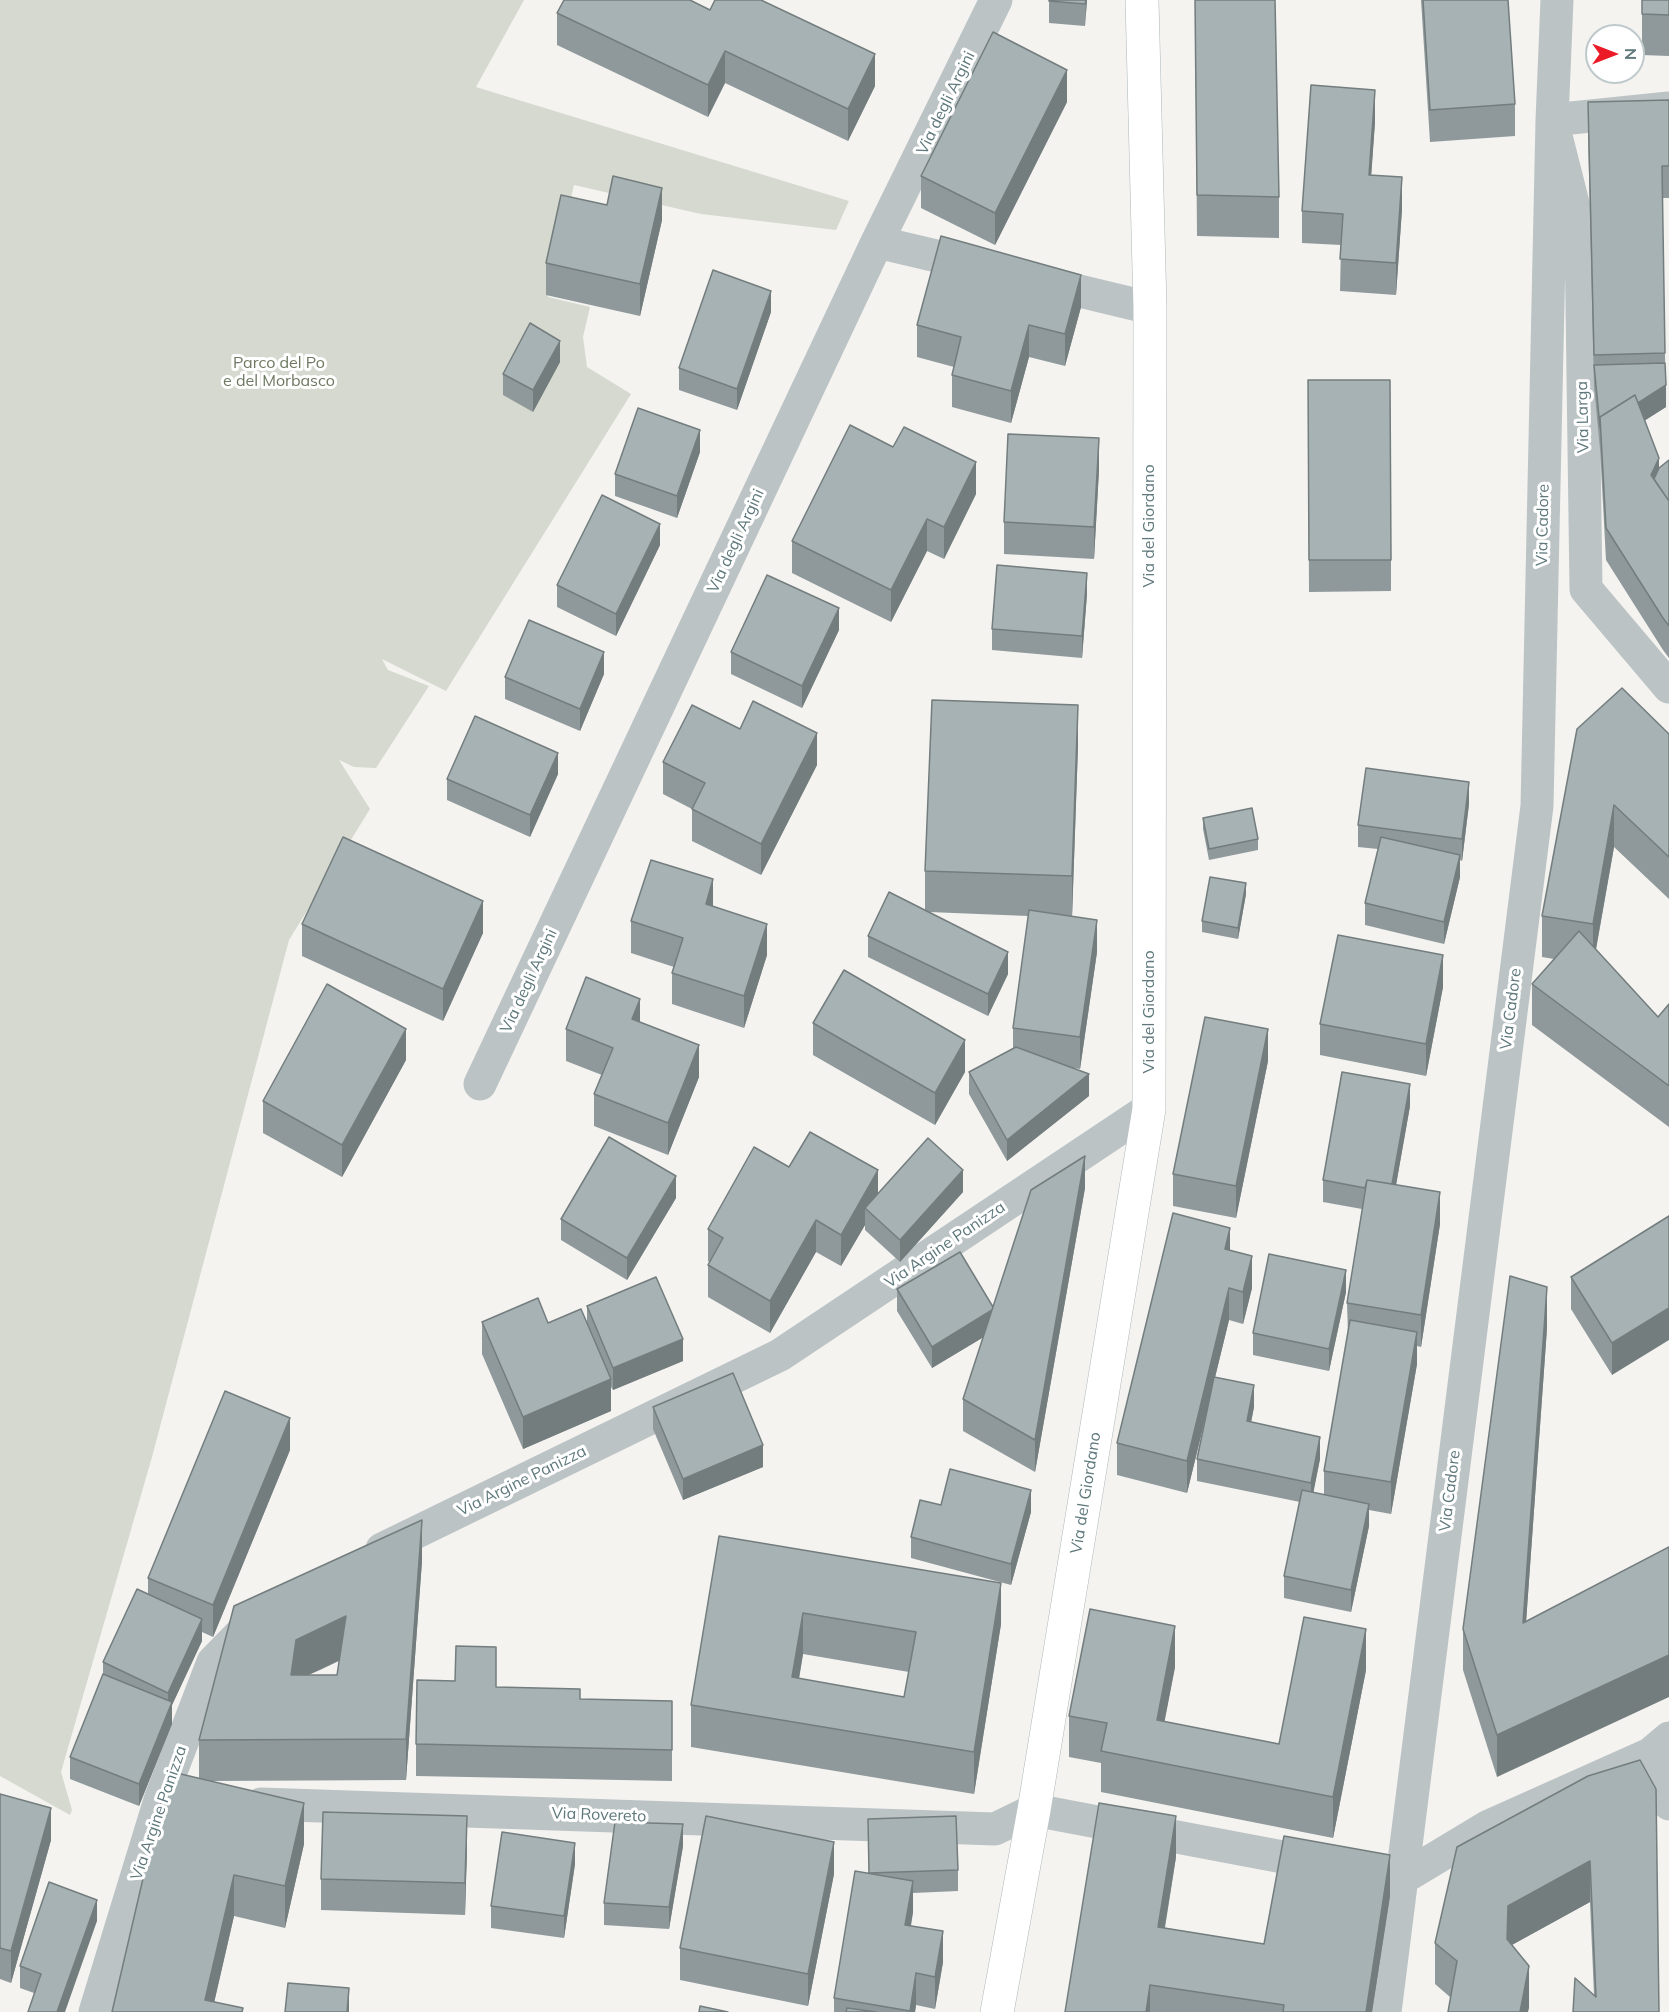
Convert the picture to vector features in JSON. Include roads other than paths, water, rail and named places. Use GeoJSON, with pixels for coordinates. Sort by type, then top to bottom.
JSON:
{"type":"FeatureCollection","features":[{"type":"Feature","properties":{"kind":"street","name":"Via degli Argini"},"geometry":{"type":"LineString","coordinates":[[480,1084],[878,242],[996,0]]}},
{"type":"Feature","properties":{"kind":"street","name":"Via del Giordano"},"geometry":{"type":"LineString","coordinates":[[997,2012],[1034,1810],[1149,1109],[1150,308],[1142,0]]}},
{"type":"Feature","properties":{"kind":"street","name":"Via Cadore"},"geometry":{"type":"LineString","coordinates":[[1385,2012],[1537,806],[1552,120],[1557,0]]}},
{"type":"Feature","properties":{"kind":"street"},"geometry":{"type":"LineString","coordinates":[[1552,120],[1669,108]]}},
{"type":"Feature","properties":{"kind":"street","name":"Via Larga"},"geometry":{"type":"LineString","coordinates":[[1552,120],[1581,235],[1586,589],[1669,687]]}},
{"type":"Feature","properties":{"kind":"street"},"geometry":{"type":"LineString","coordinates":[[878,242],[1150,308]]}},
{"type":"Feature","properties":{"kind":"street","name":"Via Argine Panizza"},"geometry":{"type":"LineString","coordinates":[[355,1562],[780,1355],[1149,1109]]}},
{"type":"Feature","properties":{"kind":"street","name":"Via Argine Panizza"},"geometry":{"type":"LineString","coordinates":[[95,2012],[160,1800],[213,1662],[270,1603],[281,1598]]}},
{"type":"Feature","properties":{"kind":"street"},"geometry":{"type":"LineString","coordinates":[[1034,1810],[1401,1879],[1489,1826],[1660,1746],[1669,1804]]}},
{"type":"Feature","properties":{"kind":"street"},"geometry":{"type":"LineString","coordinates":[[160,1800],[196,1801]]}},
{"type":"Feature","properties":{"kind":"street","name":"Via Rovereto"},"geometry":{"type":"LineString","coordinates":[[232,1803],[994,1829],[1034,1810]]}},
{"type":"Feature","properties":{"kind":"park label","name":"Parco del Po e del Morbasco"},"geometry":{"type":"Point","coordinates":[279,372]}}]}
